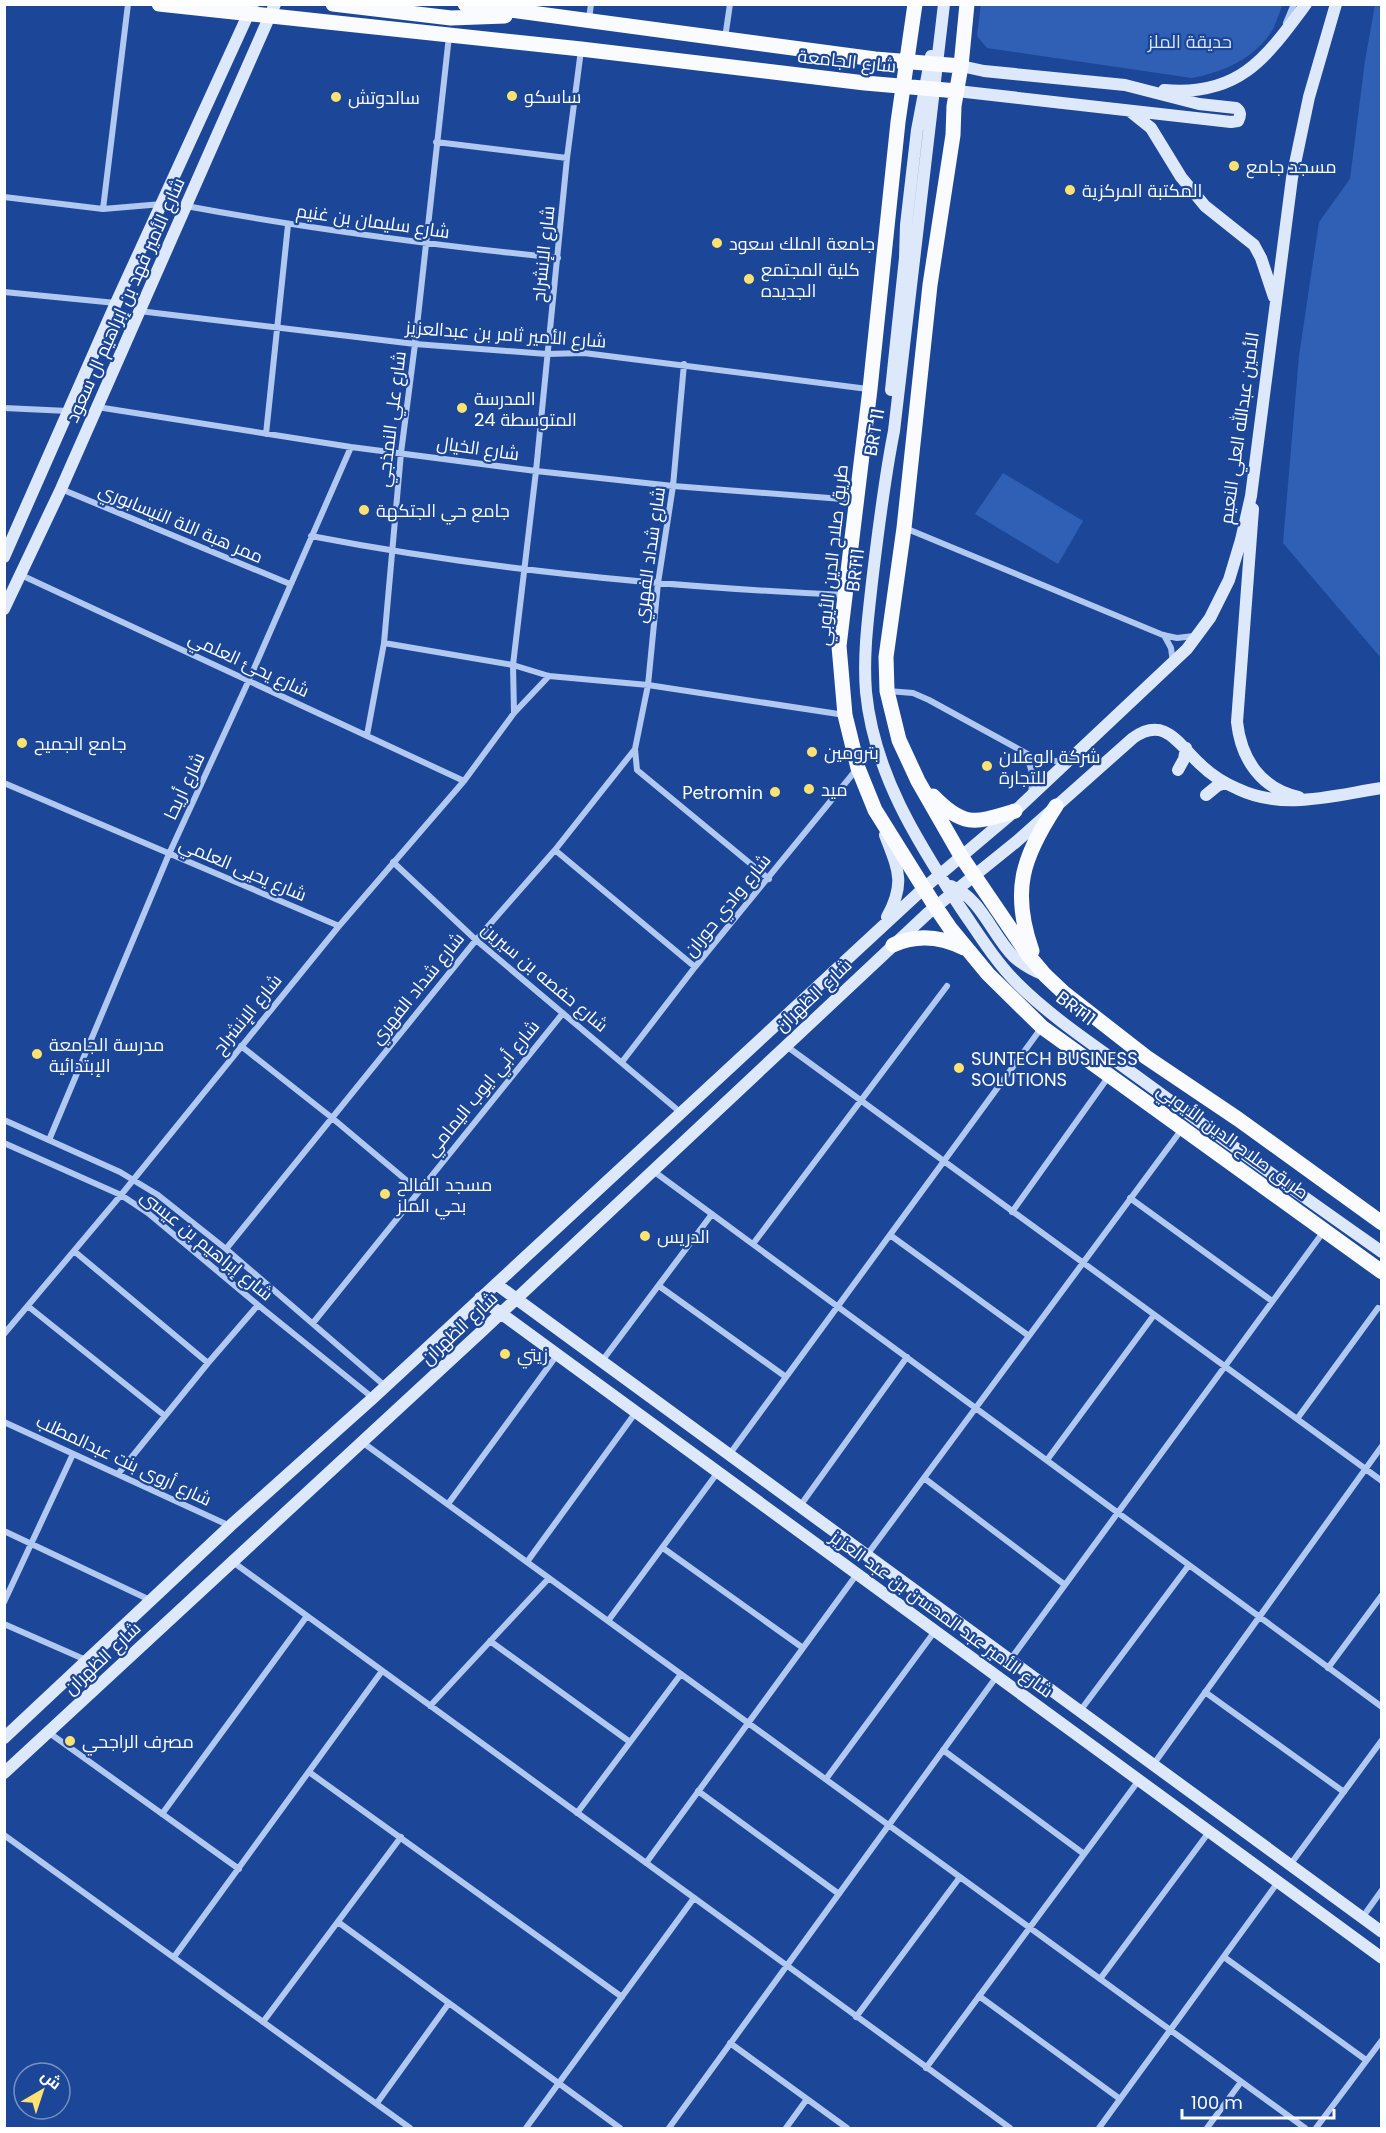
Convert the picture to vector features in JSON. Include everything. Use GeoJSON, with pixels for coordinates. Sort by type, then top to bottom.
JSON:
{"type":"FeatureCollection","features":[{"type":"Feature","properties":{"kind":"main road","name":"شارع الجامعة"},"geometry":{"type":"LineString","coordinates":[[159,4],[270,8],[449,34],[904,86],[957,90],[1231,122],[1240,117],[1236,108],[1199,104],[1137,88],[961,66],[906,62],[465,4]]}},
{"type":"Feature","properties":{"kind":"main road"},"geometry":{"type":"LineString","coordinates":[[333,4],[451,18],[481,18],[526,13]]}},
{"type":"Feature","properties":{"kind":"main road","name":"طريق صلاح الدين الأيوبي"},"geometry":{"type":"LineString","coordinates":[[915,4],[898,122],[870,389],[839,646],[844,715],[858,768],[875,810],[935,906],[966,949],[1004,991],[1042,1027],[1382,1272]]}},
{"type":"Feature","properties":{"kind":"main road","name":"BRT 11"},"geometry":{"type":"LineString","coordinates":[[934,64],[938,4]]}},
{"type":"Feature","properties":{"kind":"main road","name":"BRT 11"},"geometry":{"type":"LineString","coordinates":[[886,471],[886,431],[905,258],[906,225],[944,4]]}},
{"type":"Feature","properties":{"kind":"main road","name":"طريق صلاح الدين الأيوبي"},"geometry":{"type":"LineString","coordinates":[[967,4],[953,135],[930,285],[904,528],[886,657],[887,691],[899,740],[918,781],[961,856],[1041,970],[1064,993],[1146,1057],[1238,1119],[1382,1223]]}},
{"type":"Feature","properties":{"kind":"main road"},"geometry":{"type":"LineString","coordinates":[[1137,88],[1179,91],[1211,87],[1234,78],[1255,65],[1279,42],[1306,4]]}},
{"type":"Feature","properties":{"kind":"main road","name":"الأمين عبدالله العلي النعيم"},"geometry":{"type":"LineString","coordinates":[[948,885],[961,856],[1015,811],[1173,664],[1198,635],[1220,599],[1235,561],[1255,469],[1292,178],[1314,76],[1336,4]]}},
{"type":"Feature","properties":{"kind":"main road","name":"شارع الأمير فهد بن إبراهيم ال سعود"},"geometry":{"type":"LineString","coordinates":[[4,609],[61,489],[186,206],[270,8]]}},
{"type":"Feature","properties":{"kind":"main road","name":"شارع الأمير فهد بن إبراهيم ال سعود"},"geometry":{"type":"LineString","coordinates":[[4,557],[116,303],[252,9]]}},
{"type":"Feature","properties":{"kind":"main road"},"geometry":{"type":"LineString","coordinates":[[1127,110],[1151,128],[1181,177],[1204,206],[1254,245],[1262,258],[1275,300]]}},
{"type":"Feature","properties":{"kind":"main road"},"geometry":{"type":"LineString","coordinates":[[1255,469],[1239,735],[1248,760],[1265,781],[1287,794],[1313,799]]}},
{"type":"Feature","properties":{"kind":"main road","name":"BRT11"},"geometry":{"type":"LineString","coordinates":[[886,471],[864,661],[866,695],[879,756],[900,807],[983,941],[1016,982],[1049,1011],[1219,1137],[1382,1252]]}},
{"type":"Feature","properties":{"kind":"main road"},"geometry":{"type":"LineString","coordinates":[[948,885],[975,876],[1139,734],[1154,730],[1176,737],[1208,771],[1249,794],[1274,800],[1313,799],[1382,788]]}},
{"type":"Feature","properties":{"kind":"main road"},"geometry":{"type":"LineString","coordinates":[[1178,770],[1186,748]]}},
{"type":"Feature","properties":{"kind":"main road"},"geometry":{"type":"LineString","coordinates":[[918,781],[943,807],[958,818],[985,820],[1015,811]]}},
{"type":"Feature","properties":{"kind":"main road"},"geometry":{"type":"LineString","coordinates":[[1206,795],[1217,786],[1226,783]]}},
{"type":"Feature","properties":{"kind":"main road"},"geometry":{"type":"LineString","coordinates":[[1041,970],[1024,928],[1022,884],[1024,870],[1034,842],[1056,806]]}},
{"type":"Feature","properties":{"kind":"main road"},"geometry":{"type":"LineString","coordinates":[[875,810],[898,870],[895,902],[882,926]]}},
{"type":"Feature","properties":{"kind":"main road"},"geometry":{"type":"LineString","coordinates":[[948,885],[971,899],[1013,956],[1028,967],[1041,970]]}},
{"type":"Feature","properties":{"kind":"main road","name":"شارع الظهران"},"geometry":{"type":"LineString","coordinates":[[4,1738],[230,1526],[373,1398],[924,888],[948,885]]}},
{"type":"Feature","properties":{"kind":"main road","name":"شارع الظهران"},"geometry":{"type":"LineString","coordinates":[[4,1773],[517,1299],[935,906],[948,885]]}},
{"type":"Feature","properties":{"kind":"main road"},"geometry":{"type":"LineString","coordinates":[[892,945],[904,940],[930,937],[942,939],[966,949]]}},
{"type":"Feature","properties":{"kind":"main road","name":"شارع الأمير عبد المحسن بن عبد العزيز"},"geometry":{"type":"LineString","coordinates":[[496,1284],[1382,1932]]}},
{"type":"Feature","properties":{"kind":"main road","name":"شارع الأمير عبد المحسن بن عبد العزيز"},"geometry":{"type":"LineString","coordinates":[[480,1298],[1382,1958]]}},
{"type":"Feature","properties":{"kind":"street"},"geometry":{"type":"LineString","coordinates":[[103,209],[128,4]]}},
{"type":"Feature","properties":{"kind":"street"},"geometry":{"type":"LineString","coordinates":[[589,21],[591,4]]}},
{"type":"Feature","properties":{"kind":"street"},"geometry":{"type":"LineString","coordinates":[[725,38],[730,4]]}},
{"type":"Feature","properties":{"kind":"street"},"geometry":{"type":"LineString","coordinates":[[1279,42],[1294,4]]}},
{"type":"Feature","properties":{"kind":"street","name":"شارع علي النمذجي"},"geometry":{"type":"LineString","coordinates":[[367,735],[384,643],[401,453],[449,34]]}},
{"type":"Feature","properties":{"kind":"street","name":"شارع الإنشراح"},"geometry":{"type":"LineString","coordinates":[[514,713],[513,665],[536,471],[567,158],[581,49]]}},
{"type":"Feature","properties":{"kind":"street"},"geometry":{"type":"LineString","coordinates":[[436,142],[567,158]]}},
{"type":"Feature","properties":{"kind":"street"},"geometry":{"type":"LineString","coordinates":[[4,197],[103,209],[162,204]]}},
{"type":"Feature","properties":{"kind":"street","name":"شارع سليمان بن غنيم"},"geometry":{"type":"LineString","coordinates":[[186,206],[288,225],[426,244],[558,258]]}},
{"type":"Feature","properties":{"kind":"street"},"geometry":{"type":"LineString","coordinates":[[266,434],[288,225]]}},
{"type":"Feature","properties":{"kind":"street"},"geometry":{"type":"LineString","coordinates":[[4,292],[116,303]]}},
{"type":"Feature","properties":{"kind":"street","name":"شارع الأمير ثامر بن عبدالعزيز"},"geometry":{"type":"LineString","coordinates":[[139,311],[415,344],[547,354],[584,353],[870,389]]}},
{"type":"Feature","properties":{"kind":"street","name":"شارع شداد الفهري"},"geometry":{"type":"LineString","coordinates":[[684,364],[673,486],[658,583],[648,685],[635,749],[638,770],[769,879]]}},
{"type":"Feature","properties":{"kind":"street","name":"شارع الخيال"},"geometry":{"type":"LineString","coordinates":[[97,407],[351,447],[536,471],[673,486],[857,500]]}},
{"type":"Feature","properties":{"kind":"street"},"geometry":{"type":"LineString","coordinates":[[4,408],[68,411]]}},
{"type":"Feature","properties":{"kind":"street","name":"شارع أريحا"},"geometry":{"type":"LineString","coordinates":[[49,1140],[169,854],[249,680],[351,447]]}},
{"type":"Feature","properties":{"kind":"street","name":"ممر هبة اللة النيسابوري"},"geometry":{"type":"LineString","coordinates":[[61,489],[290,584]]}},
{"type":"Feature","properties":{"kind":"street"},"geometry":{"type":"LineString","coordinates":[[904,528],[1163,635],[1177,638],[1198,635]]}},
{"type":"Feature","properties":{"kind":"street"},"geometry":{"type":"LineString","coordinates":[[311,536],[391,551],[658,583],[846,595]]}},
{"type":"Feature","properties":{"kind":"street","name":"شارع يحئ العلمي"},"geometry":{"type":"LineString","coordinates":[[21,575],[464,781]]}},
{"type":"Feature","properties":{"kind":"street"},"geometry":{"type":"LineString","coordinates":[[1163,635],[1171,648],[1173,664]]}},
{"type":"Feature","properties":{"kind":"street"},"geometry":{"type":"LineString","coordinates":[[384,643],[513,665],[549,676],[648,685],[844,715]]}},
{"type":"Feature","properties":{"kind":"street","name":"شارع الإنشراح"},"geometry":{"type":"LineString","coordinates":[[4,1334],[121,1195],[339,926],[464,781],[514,713],[549,676]]}},
{"type":"Feature","properties":{"kind":"street"},"geometry":{"type":"LineString","coordinates":[[887,691],[913,693],[929,700],[1026,754],[1047,761],[1069,760]]}},
{"type":"Feature","properties":{"kind":"street","name":"شارع شداد الفهري"},"geometry":{"type":"LineString","coordinates":[[226,1249],[331,1117],[476,940],[555,850],[635,749]]}},
{"type":"Feature","properties":{"kind":"street"},"geometry":{"type":"LineString","coordinates":[[1026,754],[1033,775],[1030,796]]}},
{"type":"Feature","properties":{"kind":"street","name":"شارع وادي حوران"},"geometry":{"type":"LineString","coordinates":[[622,1062],[695,968],[858,768]]}},
{"type":"Feature","properties":{"kind":"street","name":"شارع يحيى العلمي"},"geometry":{"type":"LineString","coordinates":[[4,783],[339,926]]}},
{"type":"Feature","properties":{"kind":"street"},"geometry":{"type":"LineString","coordinates":[[555,850],[695,968]]}},
{"type":"Feature","properties":{"kind":"street","name":"شارع حفصه بن سيرين"},"geometry":{"type":"LineString","coordinates":[[393,862],[476,940],[681,1112]]}},
{"type":"Feature","properties":{"kind":"street"},"geometry":{"type":"LineString","coordinates":[[753,1244],[947,986]]}},
{"type":"Feature","properties":{"kind":"street","name":"شارع أبي ايوب اليمامي"},"geometry":{"type":"LineString","coordinates":[[313,1323],[563,1013]]}},
{"type":"Feature","properties":{"kind":"street"},"geometry":{"type":"LineString","coordinates":[[729,1455],[1042,1027]]}},
{"type":"Feature","properties":{"kind":"street"},"geometry":{"type":"LineString","coordinates":[[785,1045],[1382,1481]]}},
{"type":"Feature","properties":{"kind":"street"},"geometry":{"type":"LineString","coordinates":[[241,1046],[419,1191]]}},
{"type":"Feature","properties":{"kind":"street"},"geometry":{"type":"LineString","coordinates":[[1012,1212],[1109,1076]]}},
{"type":"Feature","properties":{"kind":"street"},"geometry":{"type":"LineString","coordinates":[[4,1120],[133,1179],[158,1195],[226,1249],[385,1386]]}},
{"type":"Feature","properties":{"kind":"street"},"geometry":{"type":"LineString","coordinates":[[867,1555],[1182,1128]]}},
{"type":"Feature","properties":{"kind":"street","name":"شارع إبراهيم بن عيسى"},"geometry":{"type":"LineString","coordinates":[[4,1143],[121,1195],[159,1221],[373,1398]]}},
{"type":"Feature","properties":{"kind":"street"},"geometry":{"type":"LineString","coordinates":[[652,1170],[1382,1707]]}},
{"type":"Feature","properties":{"kind":"street"},"geometry":{"type":"LineString","coordinates":[[1130,1198],[1272,1301]]}},
{"type":"Feature","properties":{"kind":"street"},"geometry":{"type":"LineString","coordinates":[[602,1361],[712,1214]]}},
{"type":"Feature","properties":{"kind":"street"},"geometry":{"type":"LineString","coordinates":[[1010,1660],[1324,1231]]}},
{"type":"Feature","properties":{"kind":"street"},"geometry":{"type":"LineString","coordinates":[[890,1235],[1029,1336]]}},
{"type":"Feature","properties":{"kind":"street"},"geometry":{"type":"LineString","coordinates":[[74,1251],[208,1363]]}},
{"type":"Feature","properties":{"kind":"street"},"geometry":{"type":"LineString","coordinates":[[659,1286],[786,1377]]}},
{"type":"Feature","properties":{"kind":"street"},"geometry":{"type":"LineString","coordinates":[[118,1474],[258,1305]]}},
{"type":"Feature","properties":{"kind":"street"},"geometry":{"type":"LineString","coordinates":[[28,1306],[165,1416]]}},
{"type":"Feature","properties":{"kind":"street"},"geometry":{"type":"LineString","coordinates":[[1297,1419],[1378,1308]]}},
{"type":"Feature","properties":{"kind":"street"},"geometry":{"type":"LineString","coordinates":[[1047,1460],[1154,1315]]}},
{"type":"Feature","properties":{"kind":"street"},"geometry":{"type":"LineString","coordinates":[[448,1504],[557,1354]]}},
{"type":"Feature","properties":{"kind":"street"},"geometry":{"type":"LineString","coordinates":[[800,1506],[907,1357]]}},
{"type":"Feature","properties":{"kind":"street"},"geometry":{"type":"LineString","coordinates":[[527,1562],[636,1412]]}},
{"type":"Feature","properties":{"kind":"street","name":"شارع أروى بنت عبدالمطلب"},"geometry":{"type":"LineString","coordinates":[[5,1422],[230,1526]]}},
{"type":"Feature","properties":{"kind":"street"},"geometry":{"type":"LineString","coordinates":[[362,1442],[1305,2128]]}},
{"type":"Feature","properties":{"kind":"street"},"geometry":{"type":"LineString","coordinates":[[1153,1765],[1382,1446]]}},
{"type":"Feature","properties":{"kind":"street"},"geometry":{"type":"LineString","coordinates":[[4,1602],[73,1454]]}},
{"type":"Feature","properties":{"kind":"street"},"geometry":{"type":"LineString","coordinates":[[608,1621],[718,1472]]}},
{"type":"Feature","properties":{"kind":"street"},"geometry":{"type":"LineString","coordinates":[[924,1478],[1065,1585]]}},
{"type":"Feature","properties":{"kind":"street"},"geometry":{"type":"LineString","coordinates":[[4,1531],[151,1601]]}},
{"type":"Feature","properties":{"kind":"street"},"geometry":{"type":"LineString","coordinates":[[663,1548],[803,1648]]}},
{"type":"Feature","properties":{"kind":"street"},"geometry":{"type":"LineString","coordinates":[[232,1562],[1010,2128]]}},
{"type":"Feature","properties":{"kind":"street"},"geometry":{"type":"LineString","coordinates":[[1080,1712],[1189,1565]]}},
{"type":"Feature","properties":{"kind":"street"},"geometry":{"type":"LineString","coordinates":[[646,1863],[857,1574]]}},
{"type":"Feature","properties":{"kind":"street"},"geometry":{"type":"LineString","coordinates":[[430,1706],[549,1578]]}},
{"type":"Feature","properties":{"kind":"street"},"geometry":{"type":"LineString","coordinates":[[1328,1668],[1382,1595]]}},
{"type":"Feature","properties":{"kind":"street"},"geometry":{"type":"LineString","coordinates":[[162,1814],[307,1616]]}},
{"type":"Feature","properties":{"kind":"street"},"geometry":{"type":"LineString","coordinates":[[4,1624],[87,1660]]}},
{"type":"Feature","properties":{"kind":"street"},"geometry":{"type":"LineString","coordinates":[[826,1779],[935,1631]]}},
{"type":"Feature","properties":{"kind":"street"},"geometry":{"type":"LineString","coordinates":[[490,1641],[630,1742]]}},
{"type":"Feature","properties":{"kind":"street"},"geometry":{"type":"LineString","coordinates":[[174,1957],[382,1671]]}},
{"type":"Feature","properties":{"kind":"street"},"geometry":{"type":"LineString","coordinates":[[577,1812],[681,1674]]}},
{"type":"Feature","properties":{"kind":"street"},"geometry":{"type":"LineString","coordinates":[[669,2128],[997,1676]]}},
{"type":"Feature","properties":{"kind":"street"},"geometry":{"type":"LineString","coordinates":[[1205,1692],[1344,1792]]}},
{"type":"Feature","properties":{"kind":"street"},"geometry":{"type":"LineString","coordinates":[[48,1732],[238,1869]]}},
{"type":"Feature","properties":{"kind":"street"},"geometry":{"type":"LineString","coordinates":[[1290,1865],[1382,1740]]}},
{"type":"Feature","properties":{"kind":"street"},"geometry":{"type":"LineString","coordinates":[[943,1750],[1084,1854]]}},
{"type":"Feature","properties":{"kind":"street"},"geometry":{"type":"LineString","coordinates":[[309,1772],[621,1997]]}},
{"type":"Feature","properties":{"kind":"street"},"geometry":{"type":"LineString","coordinates":[[926,2068],[1139,1780]]}},
{"type":"Feature","properties":{"kind":"street"},"geometry":{"type":"LineString","coordinates":[[698,1791],[839,1894]]}},
{"type":"Feature","properties":{"kind":"street"},"geometry":{"type":"LineString","coordinates":[[1100,1979],[1210,1832]]}},
{"type":"Feature","properties":{"kind":"street"},"geometry":{"type":"LineString","coordinates":[[4,1835],[410,2128]]}},
{"type":"Feature","properties":{"kind":"street"},"geometry":{"type":"LineString","coordinates":[[263,2022],[401,1837]]}},
{"type":"Feature","properties":{"kind":"street"},"geometry":{"type":"LineString","coordinates":[[856,2017],[960,1877]]}},
{"type":"Feature","properties":{"kind":"street"},"geometry":{"type":"LineString","coordinates":[[1099,2128],[1278,1882]]}},
{"type":"Feature","properties":{"kind":"street"},"geometry":{"type":"LineString","coordinates":[[1362,1918],[1382,1890]]}},
{"type":"Feature","properties":{"kind":"street"},"geometry":{"type":"LineString","coordinates":[[526,2128],[694,1898]]}},
{"type":"Feature","properties":{"kind":"street"},"geometry":{"type":"LineString","coordinates":[[338,1922],[620,2128]]}},
{"type":"Feature","properties":{"kind":"street"},"geometry":{"type":"LineString","coordinates":[[1224,1957],[1366,2061]]}},
{"type":"Feature","properties":{"kind":"street"},"geometry":{"type":"LineString","coordinates":[[980,1996],[1120,2099]]}},
{"type":"Feature","properties":{"kind":"street"},"geometry":{"type":"LineString","coordinates":[[377,2103],[449,2003]]}},
{"type":"Feature","properties":{"kind":"street"},"geometry":{"type":"LineString","coordinates":[[1316,2128],[1382,2040]]}},
{"type":"Feature","properties":{"kind":"street"},"geometry":{"type":"LineString","coordinates":[[730,2043],[847,2128]]}},
{"type":"Feature","properties":{"kind":"street"},"geometry":{"type":"LineString","coordinates":[[1207,2128],[1241,2082]]}},
{"type":"Feature","properties":{"kind":"street"},"geometry":{"type":"LineString","coordinates":[[786,2128],[807,2099]]}},
{"type":"Feature","properties":{"kind":"green space","name":"حديقة الملز"},"geometry":{"type":"Polygon","coordinates":[[[981,4],[1282,5],[1274,27],[1259,47],[1239,62],[1216,72],[1192,78],[987,48],[977,36],[981,4]]]}},
{"type":"Feature","properties":{"kind":"green space"},"geometry":{"type":"Polygon","coordinates":[[[1375,5],[1382,5],[1381,658],[1283,543],[1299,356],[1319,222],[1350,179],[1365,61],[1375,5]]]}},
{"type":"Feature","properties":{"kind":"green space"},"geometry":{"type":"Polygon","coordinates":[[[1003,473],[1083,521],[1058,564],[975,514],[1003,473]]]}},
{"type":"Feature","properties":{"kind":"place","name":"ساسكو"},"geometry":{"type":"Point","coordinates":[512,96]}},
{"type":"Feature","properties":{"kind":"place","name":"سالدوتش"},"geometry":{"type":"Point","coordinates":[336,97]}},
{"type":"Feature","properties":{"kind":"place","name":"مسجد جامع"},"geometry":{"type":"Point","coordinates":[1234,166]}},
{"type":"Feature","properties":{"kind":"place","name":"المكتبة المركزية"},"geometry":{"type":"Point","coordinates":[1070,190]}},
{"type":"Feature","properties":{"kind":"place","name":"جامعة الملك سعود"},"geometry":{"type":"Point","coordinates":[717,243]}},
{"type":"Feature","properties":{"kind":"place","name":"كلية المجتمع الجديده"},"geometry":{"type":"Point","coordinates":[749,279]}},
{"type":"Feature","properties":{"kind":"place","name":"المدرسة المتوسطة 24"},"geometry":{"type":"Point","coordinates":[462,408]}},
{"type":"Feature","properties":{"kind":"place","name":"جامع حي الجتكهة"},"geometry":{"type":"Point","coordinates":[364,510]}},
{"type":"Feature","properties":{"kind":"place","name":"جامع الجميح"},"geometry":{"type":"Point","coordinates":[22,743]}},
{"type":"Feature","properties":{"kind":"place","name":"بترومين"},"geometry":{"type":"Point","coordinates":[812,752]}},
{"type":"Feature","properties":{"kind":"place","name":"شركة الوعلان للتجارة"},"geometry":{"type":"Point","coordinates":[987,766]}},
{"type":"Feature","properties":{"kind":"place","name":"ميد"},"geometry":{"type":"Point","coordinates":[809,789]}},
{"type":"Feature","properties":{"kind":"place","name":"Petromin"},"geometry":{"type":"Point","coordinates":[775,792]}},
{"type":"Feature","properties":{"kind":"place","name":"مدرسة الجامعة الإبتدائية"},"geometry":{"type":"Point","coordinates":[37,1054]}},
{"type":"Feature","properties":{"kind":"place","name":"SUNTECH BUSINESS SOLUTIONS"},"geometry":{"type":"Point","coordinates":[959,1068]}},
{"type":"Feature","properties":{"kind":"place","name":"مسجد الفالح بحي الملز"},"geometry":{"type":"Point","coordinates":[385,1194]}},
{"type":"Feature","properties":{"kind":"place","name":"الدريس"},"geometry":{"type":"Point","coordinates":[645,1236]}},
{"type":"Feature","properties":{"kind":"place","name":"زيتي"},"geometry":{"type":"Point","coordinates":[505,1354]}},
{"type":"Feature","properties":{"kind":"place","name":"مصرف الراجحي"},"geometry":{"type":"Point","coordinates":[70,1741]}}]}
